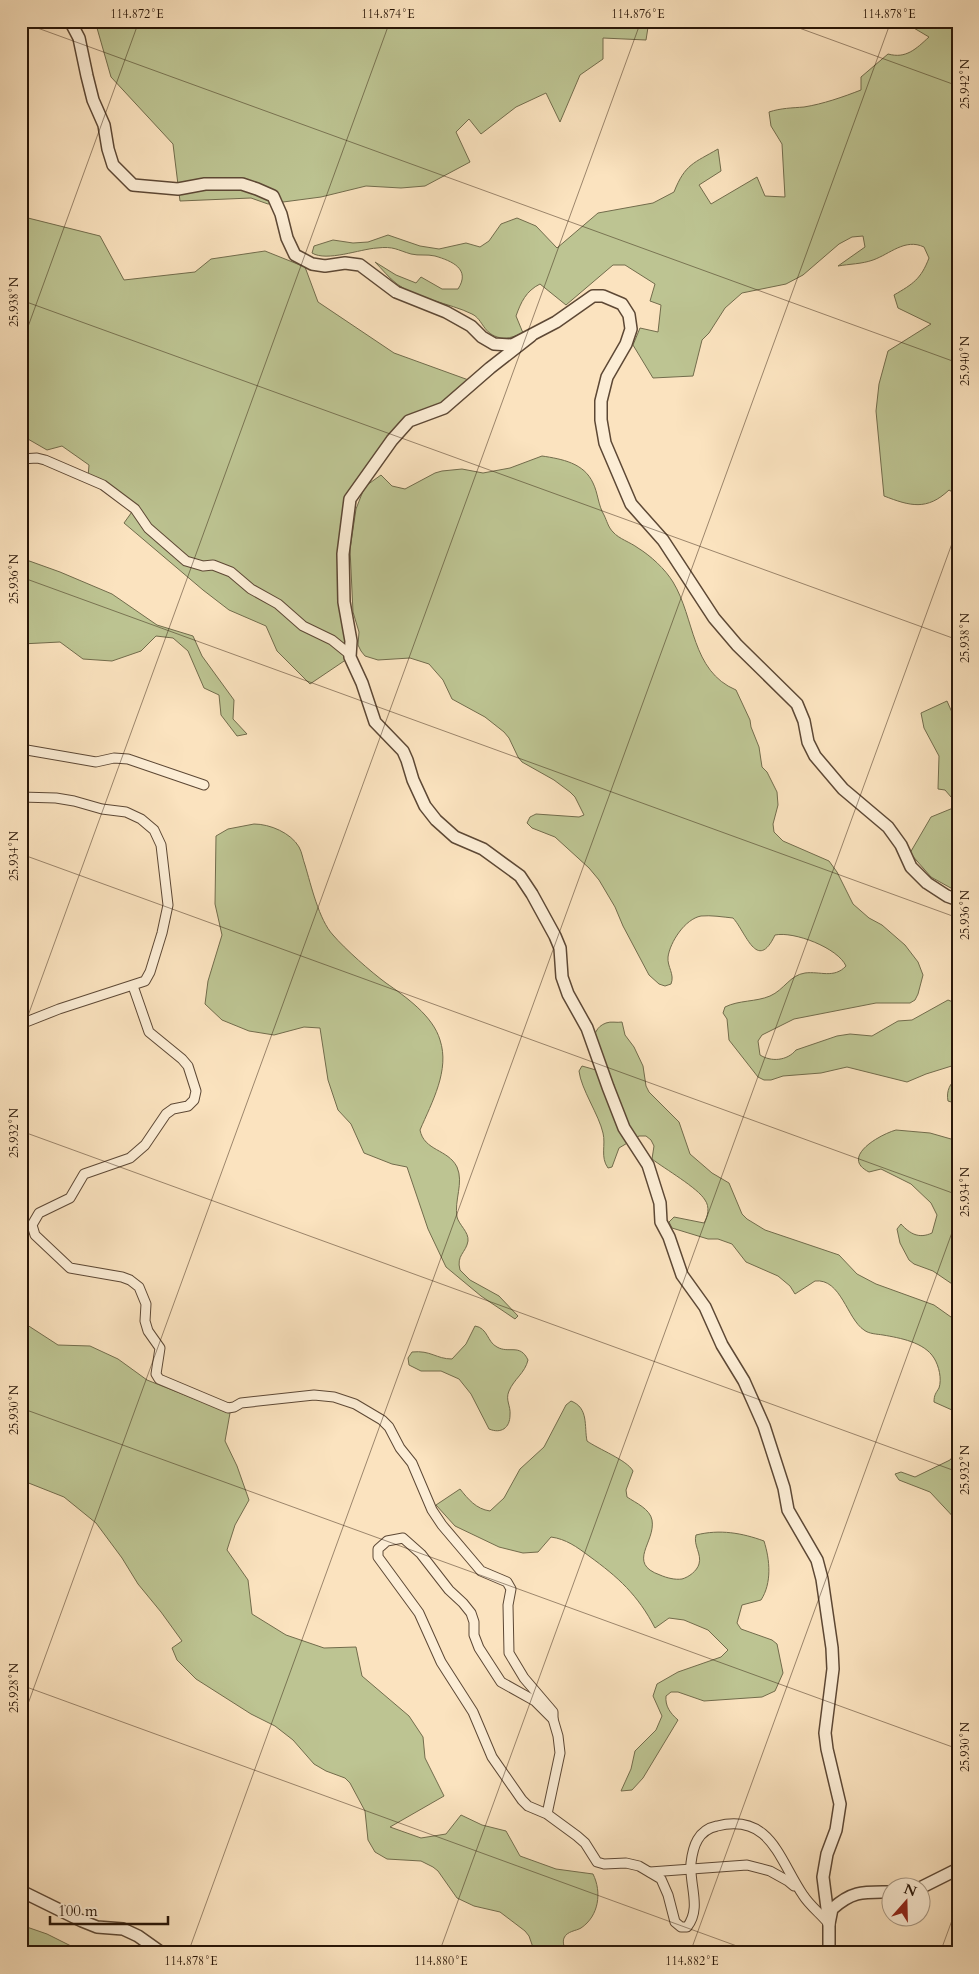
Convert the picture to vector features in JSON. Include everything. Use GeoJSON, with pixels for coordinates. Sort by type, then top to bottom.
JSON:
{"type":"FeatureCollection","features":[{"type":"Feature","properties":{"kind":"street"},"geometry":{"type":"LineString","coordinates":[[70,21],[79,38],[93,100],[104,125],[108,150],[113,165],[133,184],[178,189],[205,184],[242,184],[257,188],[273,196],[281,214],[287,238],[295,255],[312,264],[325,266],[345,263],[360,264],[396,292],[446,312],[471,326],[482,337],[494,344],[512,345],[531,336],[556,322],[593,296],[604,296],[622,304],[629,315],[631,328],[626,344],[607,377],[601,401],[605,443],[632,504],[663,540],[714,618],[737,645],[797,704],[804,721],[808,742],[815,756],[843,789],[888,827],[911,867],[927,883],[947,896],[958,900]]}},
{"type":"Feature","properties":{"kind":"street"},"geometry":{"type":"LineString","coordinates":[[350,657],[351,641],[344,602],[344,554],[350,499],[392,440],[409,421],[444,408],[531,336]]}},
{"type":"Feature","properties":{"kind":"street"},"geometry":{"type":"LineString","coordinates":[[21,459],[38,458],[45,460],[103,485],[134,509],[148,528],[186,560],[203,566],[213,565],[231,572],[251,589],[278,604],[303,626],[332,640],[348,652],[362,683],[375,722],[403,751],[425,806],[436,820],[455,836],[483,849],[520,876],[532,894],[560,948],[562,977],[568,994],[587,1028],[624,1128],[648,1165],[660,1203],[661,1222],[669,1237],[682,1275],[704,1307],[722,1345],[744,1381],[764,1426],[784,1488],[788,1510],[817,1560],[822,1579],[832,1648],[833,1669],[825,1734],[840,1804],[836,1830],[827,1854],[823,1877],[829,1924]]}},
{"type":"Feature","properties":{"kind":"street"},"geometry":{"type":"LineString","coordinates":[[21,749],[96,762],[114,758],[128,759],[204,785]]}},
{"type":"Feature","properties":{"kind":"street"},"geometry":{"type":"LineString","coordinates":[[21,797],[56,798],[126,812],[141,819],[154,830],[161,845],[168,905],[162,933],[150,972],[145,981],[59,1009],[21,1024]]}},
{"type":"Feature","properties":{"kind":"street"},"geometry":{"type":"LineString","coordinates":[[133,986],[149,1032],[188,1066],[196,1090],[194,1100],[188,1106],[173,1109],[166,1114],[145,1145],[130,1158],[84,1174],[70,1198],[39,1213],[34,1219],[32,1225],[35,1234],[70,1268],[122,1277],[139,1287],[146,1304],[145,1321],[148,1330],[160,1348],[156,1374],[159,1379],[228,1408],[241,1403],[270,1399],[314,1395],[334,1397],[355,1404],[390,1427],[400,1448],[412,1463],[432,1510],[442,1525],[481,1571],[507,1582],[511,1589],[508,1604],[509,1653],[524,1678],[553,1712],[558,1736],[560,1753],[547,1814]]}},
{"type":"Feature","properties":{"kind":"street"},"geometry":{"type":"LineString","coordinates":[[553,1719],[535,1701],[501,1682],[479,1648],[474,1635],[474,1622],[471,1613],[449,1590],[421,1554],[403,1538],[387,1541],[378,1549],[378,1557],[383,1566],[411,1600],[426,1626],[441,1662],[473,1712],[492,1757],[528,1806],[547,1814],[584,1843],[597,1862],[604,1864],[626,1863],[639,1866],[661,1879],[668,1895],[675,1922],[681,1927],[687,1926],[692,1921],[695,1909],[691,1866],[694,1845],[705,1830],[725,1824],[744,1823],[762,1832],[781,1854],[804,1897]]}},
{"type":"Feature","properties":{"kind":"street"},"geometry":{"type":"LineString","coordinates":[[650,1872],[747,1865],[770,1871],[788,1881],[829,1924]]}},
{"type":"Feature","properties":{"kind":"street"},"geometry":{"type":"LineString","coordinates":[[932,1882],[958,1869]]}},
{"type":"Feature","properties":{"kind":"street"},"geometry":{"type":"LineString","coordinates":[[21,1891],[98,1927],[123,1929],[138,1936],[162,1953]]}},
{"type":"Feature","properties":{"kind":"street"},"geometry":{"type":"LineString","coordinates":[[828,1953],[829,1924],[832,1908],[846,1897],[863,1892],[882,1892]]}},
{"type":"Feature","properties":{"kind":"green space"},"geometry":{"type":"Polygon","coordinates":[[[95,21],[649,21],[646,40],[603,38],[603,59],[580,75],[560,122],[546,93],[516,107],[481,134],[469,119],[456,132],[470,162],[425,186],[401,188],[366,186],[321,197],[268,204],[251,198],[180,201],[173,144],[111,77],[95,21]]]}},
{"type":"Feature","properties":{"kind":"green space"},"geometry":{"type":"Polygon","coordinates":[[[748,21],[797,21],[793,25],[755,25],[748,21]]]}},
{"type":"Feature","properties":{"kind":"green space"},"geometry":{"type":"Polygon","coordinates":[[[902,21],[958,21],[958,537],[953,510],[954,493],[949,490],[933,501],[918,505],[884,496],[876,411],[879,384],[888,351],[931,324],[898,308],[894,295],[911,284],[923,271],[929,258],[924,247],[910,244],[869,261],[838,266],[865,247],[863,236],[852,237],[839,244],[803,275],[786,284],[742,293],[725,308],[709,333],[702,340],[693,376],[653,378],[633,345],[640,328],[658,332],[661,305],[650,301],[655,284],[625,265],[613,265],[566,305],[540,284],[525,297],[516,316],[523,333],[501,338],[490,333],[472,314],[405,289],[391,279],[375,262],[396,275],[416,283],[421,277],[442,289],[458,289],[462,276],[461,271],[448,260],[429,255],[414,255],[388,248],[370,249],[335,256],[312,253],[314,246],[333,240],[353,243],[368,242],[388,235],[420,246],[439,249],[466,243],[480,247],[489,241],[501,224],[517,218],[536,226],[557,248],[598,213],[653,203],[674,192],[682,175],[691,165],[718,149],[721,171],[699,185],[711,204],[757,177],[765,196],[785,197],[782,144],[771,126],[769,112],[818,104],[861,90],[861,77],[888,54],[900,55],[910,52],[929,37],[902,21]]]}},
{"type":"Feature","properties":{"kind":"green space"},"geometry":{"type":"Polygon","coordinates":[[[28,218],[100,236],[124,280],[195,272],[211,259],[265,251],[305,267],[318,302],[394,353],[474,382],[455,399],[409,421],[348,508],[350,657],[310,684],[277,651],[266,626],[229,610],[124,523],[134,509],[88,477],[89,465],[62,446],[47,450],[21,435],[21,223],[28,218]]]}},
{"type":"Feature","properties":{"kind":"green space"},"geometry":{"type":"Polygon","coordinates":[[[542,456],[572,463],[584,471],[593,483],[600,507],[611,530],[618,537],[653,559],[673,582],[686,611],[702,657],[710,670],[721,681],[736,690],[750,720],[759,747],[762,767],[767,772],[777,792],[778,805],[773,824],[774,832],[783,841],[829,861],[837,872],[853,904],[905,945],[918,962],[923,975],[918,994],[915,1000],[910,1003],[876,1003],[794,1019],[762,1035],[758,1041],[760,1055],[769,1059],[779,1059],[792,1054],[796,1050],[837,1036],[850,1034],[872,1036],[898,1021],[912,1020],[948,1000],[958,1004],[958,1064],[907,1082],[847,1067],[821,1073],[783,1076],[771,1080],[764,1080],[758,1077],[729,1040],[727,1019],[723,1013],[725,1007],[770,996],[800,974],[837,972],[846,966],[841,959],[815,942],[783,934],[775,935],[769,946],[763,950],[757,950],[747,940],[733,918],[701,916],[684,926],[675,938],[668,957],[672,977],[671,984],[665,986],[659,984],[649,975],[615,907],[599,880],[589,868],[555,837],[532,828],[527,823],[530,817],[536,814],[579,817],[584,815],[575,797],[554,780],[522,762],[504,732],[485,717],[452,699],[443,680],[429,664],[410,658],[378,660],[365,656],[361,651],[358,645],[359,632],[353,612],[350,549],[356,509],[367,485],[381,475],[392,486],[405,489],[442,471],[462,469],[483,473],[510,468],[542,456]]]}},
{"type":"Feature","properties":{"kind":"green space"},"geometry":{"type":"Polygon","coordinates":[[[21,558],[112,594],[157,625],[193,636],[202,656],[234,700],[233,719],[247,734],[237,736],[221,715],[219,695],[204,688],[188,651],[173,638],[156,636],[141,651],[112,661],[83,659],[60,642],[21,644],[21,558]]]}},
{"type":"Feature","properties":{"kind":"green space"},"geometry":{"type":"Polygon","coordinates":[[[947,701],[958,726],[958,805],[945,790],[938,789],[939,756],[924,728],[921,713],[947,701]]]}},
{"type":"Feature","properties":{"kind":"green space"},"geometry":{"type":"Polygon","coordinates":[[[958,806],[958,892],[931,877],[910,853],[931,817],[958,806]]]}},
{"type":"Feature","properties":{"kind":"green space"},"geometry":{"type":"Polygon","coordinates":[[[254,824],[280,830],[295,842],[301,851],[313,892],[328,929],[358,960],[418,1008],[436,1031],[443,1051],[443,1063],[438,1086],[420,1130],[426,1142],[453,1161],[459,1173],[456,1211],[457,1217],[468,1238],[467,1245],[459,1261],[460,1270],[470,1280],[499,1296],[518,1316],[515,1319],[481,1296],[446,1267],[428,1229],[407,1167],[392,1164],[364,1153],[351,1124],[338,1110],[328,1080],[320,1028],[304,1027],[274,1035],[249,1031],[222,1020],[205,1004],[208,981],[222,935],[215,904],[216,836],[228,829],[254,824]]]}},
{"type":"Feature","properties":{"kind":"green space"},"geometry":{"type":"Polygon","coordinates":[[[608,1022],[622,1022],[625,1035],[634,1047],[643,1066],[646,1086],[649,1092],[679,1122],[690,1154],[712,1173],[729,1183],[742,1214],[747,1219],[765,1230],[839,1255],[857,1274],[876,1284],[934,1305],[958,1322],[958,1522],[930,1492],[899,1480],[895,1474],[901,1472],[915,1477],[950,1460],[954,1455],[957,1442],[956,1423],[952,1410],[934,1402],[940,1384],[940,1377],[936,1361],[930,1353],[918,1344],[864,1330],[858,1325],[837,1292],[824,1282],[815,1281],[795,1294],[790,1286],[778,1276],[746,1262],[732,1244],[672,1228],[669,1222],[674,1217],[704,1223],[708,1206],[696,1190],[652,1159],[654,1146],[646,1136],[639,1136],[619,1148],[612,1167],[608,1168],[604,1160],[604,1137],[601,1126],[583,1086],[579,1071],[582,1066],[596,1070],[594,1037],[600,1026],[608,1022]]]}},
{"type":"Feature","properties":{"kind":"green space"},"geometry":{"type":"Polygon","coordinates":[[[958,1077],[958,1104],[948,1101],[948,1094],[949,1088],[958,1077]]]}},
{"type":"Feature","properties":{"kind":"green space"},"geometry":{"type":"Polygon","coordinates":[[[896,1130],[930,1133],[958,1141],[958,1288],[933,1271],[914,1264],[909,1260],[900,1243],[897,1229],[901,1224],[915,1234],[923,1236],[932,1233],[937,1215],[931,1203],[911,1184],[881,1169],[869,1172],[861,1166],[858,1160],[860,1153],[873,1141],[896,1130]]]}},
{"type":"Feature","properties":{"kind":"green space"},"geometry":{"type":"Polygon","coordinates":[[[21,1321],[58,1345],[90,1346],[118,1359],[147,1380],[230,1413],[225,1441],[237,1466],[249,1500],[235,1525],[227,1550],[248,1580],[252,1614],[286,1635],[324,1648],[356,1647],[362,1676],[409,1716],[423,1737],[425,1758],[444,1796],[390,1827],[421,1838],[446,1834],[461,1815],[482,1825],[506,1831],[520,1856],[556,1869],[593,1874],[598,1896],[595,1910],[587,1923],[565,1936],[563,1942],[567,1953],[535,1953],[529,1936],[525,1931],[500,1912],[474,1906],[457,1898],[438,1871],[433,1867],[421,1861],[387,1859],[375,1852],[368,1840],[365,1811],[350,1783],[345,1778],[314,1764],[293,1740],[275,1726],[251,1714],[196,1679],[177,1660],[172,1648],[182,1641],[138,1584],[122,1558],[96,1523],[64,1497],[21,1480],[21,1321]]]}},
{"type":"Feature","properties":{"kind":"green space"},"geometry":{"type":"Polygon","coordinates":[[[475,1326],[483,1329],[491,1342],[497,1347],[518,1350],[528,1360],[509,1391],[510,1420],[504,1429],[497,1431],[489,1429],[471,1394],[459,1379],[441,1371],[421,1371],[409,1365],[408,1358],[412,1352],[424,1352],[452,1359],[466,1344],[475,1326]]]}},
{"type":"Feature","properties":{"kind":"green space"},"geometry":{"type":"Polygon","coordinates":[[[571,1401],[581,1408],[585,1418],[587,1441],[619,1459],[633,1471],[626,1490],[627,1497],[646,1509],[652,1520],[652,1528],[644,1558],[645,1564],[650,1570],[674,1579],[682,1579],[690,1575],[696,1569],[700,1560],[695,1539],[696,1535],[705,1533],[731,1533],[764,1541],[768,1556],[769,1571],[765,1593],[761,1600],[742,1605],[737,1623],[741,1629],[772,1640],[777,1644],[783,1673],[775,1691],[762,1697],[704,1701],[678,1692],[671,1692],[666,1696],[666,1703],[670,1712],[678,1720],[643,1778],[632,1790],[621,1791],[631,1769],[635,1751],[656,1730],[662,1716],[653,1696],[657,1684],[678,1672],[721,1657],[728,1650],[708,1630],[684,1620],[669,1618],[655,1628],[642,1606],[618,1579],[585,1553],[566,1542],[551,1537],[538,1552],[523,1553],[499,1547],[455,1526],[436,1505],[460,1489],[476,1506],[490,1511],[504,1498],[520,1469],[544,1447],[566,1405],[571,1401]]]}},
{"type":"Feature","properties":{"kind":"green space"},"geometry":{"type":"Polygon","coordinates":[[[21,1925],[47,1934],[85,1953],[21,1953],[21,1925]]]}}]}
